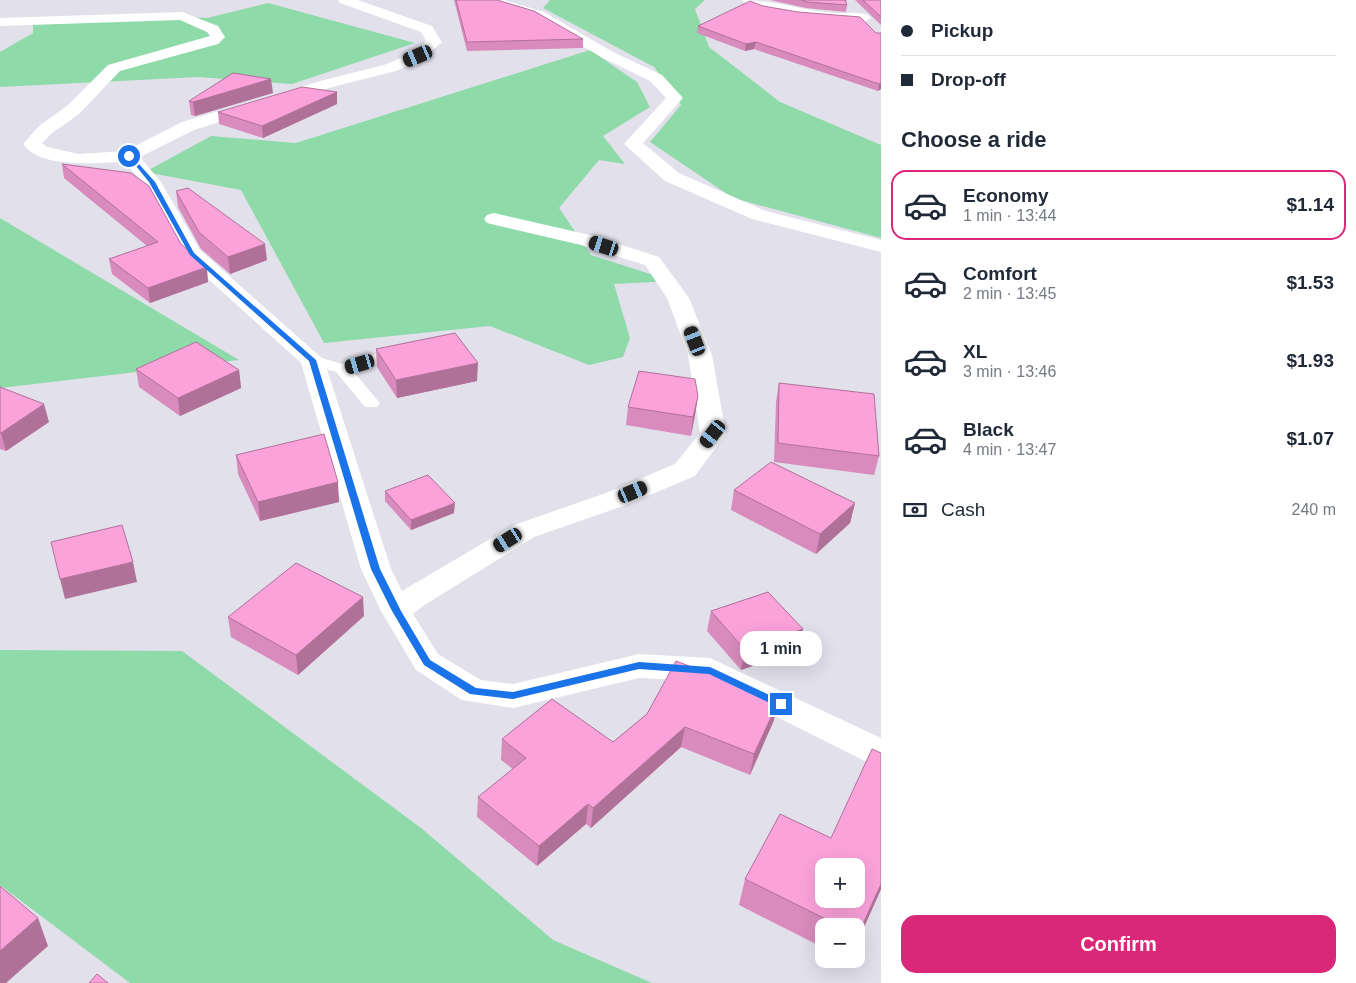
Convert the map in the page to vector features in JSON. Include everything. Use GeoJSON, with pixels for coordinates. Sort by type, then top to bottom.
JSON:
{"type":"FeatureCollection","features":[{"type":"Feature","properties":{"kind":"street"},"geometry":{"type":"LineString","coordinates":[[0,22],[182,16],[213,29],[218,37],[213,41],[114,68],[73,110],[45,130],[32,144],[42,151],[79,159],[129,156],[188,126],[330,83],[390,68],[418,56],[434,42],[427,29],[345,0]]}},
{"type":"Feature","properties":{"kind":"street"},"geometry":{"type":"LineString","coordinates":[[489,0],[536,8],[608,55],[656,78],[674,98],[633,144],[672,177],[759,215],[881,246]]}},
{"type":"Feature","properties":{"kind":"street"},"geometry":{"type":"LineString","coordinates":[[749,0],[798,13],[841,19],[864,18]]}},
{"type":"Feature","properties":{"kind":"street"},"geometry":{"type":"LineString","coordinates":[[851,6],[875,30]]}},
{"type":"Feature","properties":{"kind":"street"},"geometry":{"type":"LineString","coordinates":[[129,156],[152,182],[192,254],[312,360],[376,569],[396,611],[427,662],[474,691],[513,696],[639,666],[710,670],[881,753]]}},
{"type":"Feature","properties":{"kind":"street"},"geometry":{"type":"LineString","coordinates":[[396,611],[412,599],[524,530],[616,499],[685,470],[713,434],[700,355],[678,298],[652,261],[587,240],[494,219]]}},
{"type":"Feature","properties":{"kind":"lane"},"geometry":{"type":"LineString","coordinates":[[342,369],[415,348]]}},
{"type":"Feature","properties":{"kind":"lane"},"geometry":{"type":"LineString","coordinates":[[312,360],[342,369],[371,402]]}},
{"type":"Feature","properties":{"kind":"green space"},"geometry":{"type":"Polygon","coordinates":[[[550,0],[705,0],[695,9],[709,47],[780,102],[881,145],[881,238],[733,198],[650,142],[681,105],[654,67],[543,8],[550,0]]]}},
{"type":"Feature","properties":{"kind":"green space"},"geometry":{"type":"Polygon","coordinates":[[[268,3],[415,43],[292,84],[198,77],[0,87],[0,52],[33,33],[33,22],[127,14],[207,18],[268,3]]]}},
{"type":"Feature","properties":{"kind":"green space"},"geometry":{"type":"Polygon","coordinates":[[[590,50],[637,82],[650,107],[603,136],[625,164],[599,160],[559,208],[591,255],[672,281],[614,284],[630,338],[623,357],[589,365],[490,326],[324,343],[241,190],[145,172],[211,136],[296,143],[590,50]]]}},
{"type":"Feature","properties":{"kind":"green space"},"geometry":{"type":"Polygon","coordinates":[[[0,218],[239,360],[0,388],[0,218]]]}},
{"type":"Feature","properties":{"kind":"green space"},"geometry":{"type":"Polygon","coordinates":[[[0,650],[182,651],[421,828],[553,940],[652,983],[130,983],[0,885],[0,650]]]}},
{"type":"Feature","properties":{"kind":"building"},"geometry":{"type":"Polygon","coordinates":[[[456,0],[497,0],[534,11],[583,39],[467,42],[456,0]]]}},
{"type":"Feature","properties":{"kind":"building"},"geometry":{"type":"Polygon","coordinates":[[[801,0],[845,0],[847,5],[807,2],[801,0]]]}},
{"type":"Feature","properties":{"kind":"building"},"geometry":{"type":"Polygon","coordinates":[[[863,0],[881,0],[881,17],[863,0]]]}},
{"type":"Feature","properties":{"kind":"building"},"geometry":{"type":"Polygon","coordinates":[[[750,1],[763,6],[798,12],[860,17],[876,33],[881,33],[881,83],[879,84],[756,42],[746,44],[698,26],[750,1]]]}},
{"type":"Feature","properties":{"kind":"building"},"geometry":{"type":"Polygon","coordinates":[[[233,73],[271,79],[193,102],[189,101],[233,73]]]}},
{"type":"Feature","properties":{"kind":"building"},"geometry":{"type":"Polygon","coordinates":[[[302,87],[337,92],[262,126],[218,112],[302,87]]]}},
{"type":"Feature","properties":{"kind":"building"},"geometry":{"type":"Polygon","coordinates":[[[62,164],[131,173],[149,186],[181,244],[207,267],[148,288],[109,259],[158,242],[62,164]]]}},
{"type":"Feature","properties":{"kind":"building"},"geometry":{"type":"Polygon","coordinates":[[[188,188],[265,244],[228,257],[199,232],[176,191],[188,188]]]}},
{"type":"Feature","properties":{"kind":"building"},"geometry":{"type":"Polygon","coordinates":[[[455,333],[478,363],[396,380],[376,349],[455,333]]]}},
{"type":"Feature","properties":{"kind":"building"},"geometry":{"type":"Polygon","coordinates":[[[196,342],[239,370],[178,398],[136,369],[196,342]]]}},
{"type":"Feature","properties":{"kind":"building"},"geometry":{"type":"Polygon","coordinates":[[[639,371],[695,379],[698,396],[693,417],[628,407],[639,371]]]}},
{"type":"Feature","properties":{"kind":"building"},"geometry":{"type":"Polygon","coordinates":[[[779,383],[874,394],[879,456],[778,443],[779,383]]]}},
{"type":"Feature","properties":{"kind":"building"},"geometry":{"type":"Polygon","coordinates":[[[0,387],[44,404],[1,433],[0,387]]]}},
{"type":"Feature","properties":{"kind":"building"},"geometry":{"type":"Polygon","coordinates":[[[324,434],[338,482],[258,502],[236,455],[324,434]]]}},
{"type":"Feature","properties":{"kind":"building"},"geometry":{"type":"Polygon","coordinates":[[[771,462],[855,503],[820,534],[734,490],[771,462]]]}},
{"type":"Feature","properties":{"kind":"building"},"geometry":{"type":"Polygon","coordinates":[[[428,475],[455,503],[411,520],[385,491],[428,475]]]}},
{"type":"Feature","properties":{"kind":"building"},"geometry":{"type":"Polygon","coordinates":[[[122,525],[133,562],[60,579],[51,542],[122,525]]]}},
{"type":"Feature","properties":{"kind":"building"},"geometry":{"type":"Polygon","coordinates":[[[296,563],[363,597],[296,655],[228,617],[296,563]]]}},
{"type":"Feature","properties":{"kind":"building"},"geometry":{"type":"Polygon","coordinates":[[[768,592],[803,629],[745,650],[711,611],[768,592]]]}},
{"type":"Feature","properties":{"kind":"building"},"geometry":{"type":"Polygon","coordinates":[[[676,661],[779,700],[754,754],[685,727],[593,808],[588,804],[539,846],[478,797],[526,758],[502,739],[552,699],[613,742],[647,714],[676,661]]]}},
{"type":"Feature","properties":{"kind":"building"},"geometry":{"type":"Polygon","coordinates":[[[872,749],[881,753],[881,884],[865,919],[824,918],[745,879],[780,814],[831,838],[872,749]]]}},
{"type":"Feature","properties":{"kind":"building"},"geometry":{"type":"Polygon","coordinates":[[[0,886],[38,918],[0,951],[0,886]]]}},
{"type":"Feature","properties":{"kind":"building"},"geometry":{"type":"Polygon","coordinates":[[[97,974],[108,983],[89,983],[97,974]]]}},
{"type":"Feature","properties":{"kind":"route"},"geometry":{"type":"LineString","coordinates":[[129,156],[152,182],[192,254],[312,360],[376,569],[396,611],[427,662],[474,691],[513,696],[639,666],[710,670],[781,704]]}}]}
